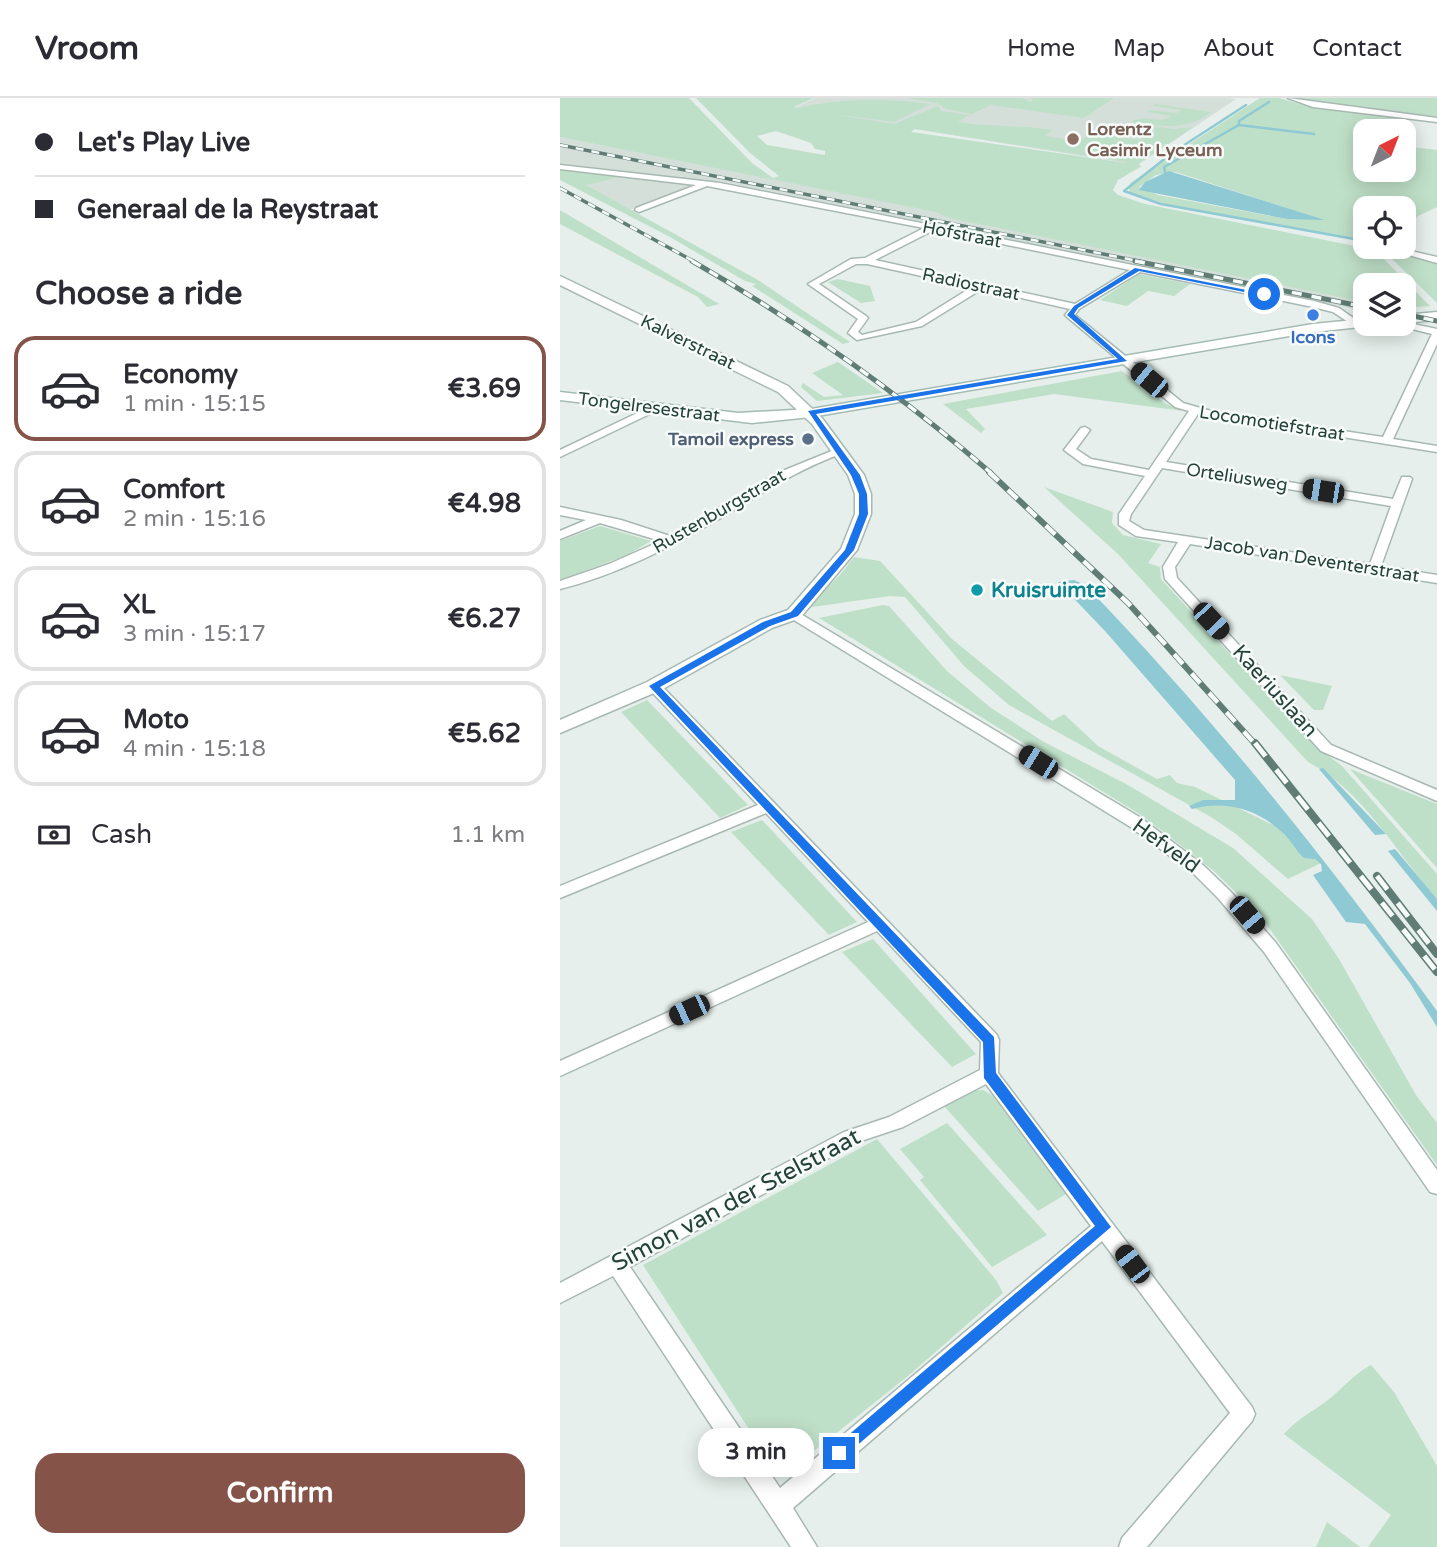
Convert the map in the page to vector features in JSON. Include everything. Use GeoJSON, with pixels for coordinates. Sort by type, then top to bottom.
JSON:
{"type":"FeatureCollection","features":[{"type":"Feature","properties":{"kind":"street"},"geometry":{"type":"LineString","coordinates":[[1291,98],[1313,105],[1437,120]]}},
{"type":"Feature","properties":{"kind":"street","name":"Hofstraat"},"geometry":{"type":"LineString","coordinates":[[560,167],[707,184],[1328,307],[1353,319]]}},
{"type":"Feature","properties":{"kind":"street"},"geometry":{"type":"LineString","coordinates":[[639,210],[707,184]]}},
{"type":"Feature","properties":{"kind":"street"},"geometry":{"type":"LineString","coordinates":[[813,284],[854,261],[867,261],[932,228]]}},
{"type":"Feature","properties":{"kind":"street"},"geometry":{"type":"LineString","coordinates":[[1416,255],[1437,260]]}},
{"type":"Feature","properties":{"kind":"street","name":"Radiostraat"},"geometry":{"type":"LineString","coordinates":[[867,261],[1076,307]]}},
{"type":"Feature","properties":{"kind":"street"},"geometry":{"type":"LineString","coordinates":[[1076,307],[1138,269]]}},
{"type":"Feature","properties":{"kind":"street"},"geometry":{"type":"LineString","coordinates":[[814,271],[803,277],[863,318],[853,333],[860,338],[919,324],[980,286]]}},
{"type":"Feature","properties":{"kind":"street","name":"Kalverstraat"},"geometry":{"type":"LineString","coordinates":[[560,280],[783,389],[814,417],[856,475],[863,494],[863,514],[849,550],[794,614]]}},
{"type":"Feature","properties":{"kind":"street","name":"Locomotiefstraat"},"geometry":{"type":"LineString","coordinates":[[1076,307],[1070,315],[1179,405],[1194,412],[1437,449]]}},
{"type":"Feature","properties":{"kind":"street"},"geometry":{"type":"LineString","coordinates":[[1416,316],[1437,314]]}},
{"type":"Feature","properties":{"kind":"street","name":"Tongelresestraat"},"geometry":{"type":"LineString","coordinates":[[560,396],[739,417],[814,417],[1124,360],[1353,323]]}},
{"type":"Feature","properties":{"kind":"street"},"geometry":{"type":"LineString","coordinates":[[1387,441],[1437,333],[1416,328]]}},
{"type":"Feature","properties":{"kind":"street"},"geometry":{"type":"LineString","coordinates":[[560,454],[654,408]]}},
{"type":"Feature","properties":{"kind":"street"},"geometry":{"type":"LineString","coordinates":[[1155,469],[1194,412]]}},
{"type":"Feature","properties":{"kind":"street","name":"Orteliusweg"},"geometry":{"type":"LineString","coordinates":[[1086,430],[1070,450],[1087,462],[1397,503]]}},
{"type":"Feature","properties":{"kind":"street","name":"Rustenburgstraat"},"geometry":{"type":"LineString","coordinates":[[560,585],[590,576],[670,540],[805,461],[839,451]]}},
{"type":"Feature","properties":{"kind":"street","name":"Jacob van Deventerstraat"},"geometry":{"type":"LineString","coordinates":[[1155,469],[1123,522],[1140,533],[1437,579]]}},
{"type":"Feature","properties":{"kind":"street"},"geometry":{"type":"LineString","coordinates":[[1374,569],[1406,479]]}},
{"type":"Feature","properties":{"kind":"street"},"geometry":{"type":"LineString","coordinates":[[560,511],[599,519],[670,540]]}},
{"type":"Feature","properties":{"kind":"street"},"geometry":{"type":"LineString","coordinates":[[560,535],[599,519]]}},
{"type":"Feature","properties":{"kind":"street","name":"Kaeriuslaan"},"geometry":{"type":"LineString","coordinates":[[1186,540],[1169,567],[1171,579],[1326,748],[1437,796]]}},
{"type":"Feature","properties":{"kind":"street"},"geometry":{"type":"LineString","coordinates":[[560,727],[654,686],[766,624],[794,614]]}},
{"type":"Feature","properties":{"kind":"street","name":"Hefveld"},"geometry":{"type":"LineString","coordinates":[[794,614],[1154,835],[1218,885],[1268,941],[1437,1186]]}},
{"type":"Feature","properties":{"kind":"street"},"geometry":{"type":"LineString","coordinates":[[654,686],[877,924],[990,1040],[989,1074],[1244,1414],[1131,1547]]}},
{"type":"Feature","properties":{"kind":"street"},"geometry":{"type":"LineString","coordinates":[[560,892],[768,807]]}},
{"type":"Feature","properties":{"kind":"street"},"geometry":{"type":"LineString","coordinates":[[560,1069],[877,924]]}},
{"type":"Feature","properties":{"kind":"street","name":"Simon van der Stelstraat"},"geometry":{"type":"LineString","coordinates":[[560,1294],[851,1137],[896,1122],[989,1074]]}},
{"type":"Feature","properties":{"kind":"street"},"geometry":{"type":"LineString","coordinates":[[778,1505],[1104,1227]]}},
{"type":"Feature","properties":{"kind":"street"},"geometry":{"type":"LineString","coordinates":[[615,1263],[805,1547]]}},
{"type":"Feature","properties":{"kind":"shaded area","name":"Lorentz Casimir Lyceum"},"geometry":{"type":"Polygon","coordinates":[[[816,98],[1236,99],[1138,165],[791,109],[816,98]]]}},
{"type":"Feature","properties":{"kind":"shaded area"},"geometry":{"type":"Polygon","coordinates":[[[560,137],[1353,294],[1353,309],[720,181],[713,181],[623,212],[560,178],[560,137]]]}},
{"type":"Feature","properties":{"kind":"green space"},"geometry":{"type":"Polygon","coordinates":[[[560,98],[689,98],[752,163],[773,178],[779,176],[750,153],[696,98],[814,98],[794,107],[798,108],[846,101],[914,102],[930,104],[894,122],[832,114],[894,124],[938,106],[941,111],[969,115],[958,122],[1053,130],[1044,136],[1079,141],[1092,133],[1140,140],[1156,130],[1126,125],[1129,123],[1174,129],[1193,127],[1138,164],[1142,166],[1118,180],[1113,190],[1118,195],[1145,204],[1353,246],[1353,259],[1384,259],[1398,273],[1353,273],[1353,300],[950,218],[936,212],[560,137],[560,98]],[[915,129],[911,132],[1127,163],[915,129]],[[776,131],[757,136],[767,145],[825,155],[825,151],[815,149],[811,143],[776,131]]]}},
{"type":"Feature","properties":{"kind":"green space"},"geometry":{"type":"Polygon","coordinates":[[[906,98],[1022,98],[1031,102],[1031,98],[1114,98],[1084,118],[991,105],[972,114],[946,109],[937,103],[906,98]]]}},
{"type":"Feature","properties":{"kind":"green space"},"geometry":{"type":"Polygon","coordinates":[[[1260,98],[1279,98],[1313,108],[1397,118],[1353,119],[1353,182],[1416,182],[1416,147],[1437,150],[1437,207],[1416,219],[1416,196],[1353,196],[1353,239],[1166,204],[1129,192],[1130,183],[1260,98]],[[1176,172],[1156,175],[1139,187],[1158,195],[1287,219],[1320,219],[1176,172]]]}},
{"type":"Feature","properties":{"kind":"green space"},"geometry":{"type":"Polygon","coordinates":[[[1296,98],[1437,98],[1437,118],[1304,101],[1296,98]]]}},
{"type":"Feature","properties":{"kind":"green space"},"geometry":{"type":"Polygon","coordinates":[[[1156,104],[1212,112],[1192,123],[1182,125],[1163,126],[1131,122],[1172,116],[1147,112],[1150,110],[1177,113],[1181,110],[1153,106],[1156,104]]]}},
{"type":"Feature","properties":{"kind":"green space"},"geometry":{"type":"Polygon","coordinates":[[[560,169],[619,177],[586,185],[758,280],[850,342],[843,344],[752,286],[756,284],[745,281],[670,237],[560,180],[560,169]]]}},
{"type":"Feature","properties":{"kind":"green space"},"geometry":{"type":"Polygon","coordinates":[[[560,210],[719,304],[707,307],[698,297],[560,224],[560,210]]]}},
{"type":"Feature","properties":{"kind":"green space"},"geometry":{"type":"Polygon","coordinates":[[[1416,258],[1437,263],[1437,303],[1416,282],[1416,273],[1406,273],[1392,259],[1416,258]]]}},
{"type":"Feature","properties":{"kind":"green space"},"geometry":{"type":"Polygon","coordinates":[[[1139,274],[1190,284],[1174,296],[1148,291],[1127,306],[1100,300],[1139,274]]]}},
{"type":"Feature","properties":{"kind":"green space"},"geometry":{"type":"Polygon","coordinates":[[[838,279],[870,286],[875,301],[861,303],[828,282],[838,279]]]}},
{"type":"Feature","properties":{"kind":"green space"},"geometry":{"type":"Polygon","coordinates":[[[1416,292],[1430,306],[1416,307],[1416,292]]]}},
{"type":"Feature","properties":{"kind":"green space"},"geometry":{"type":"Polygon","coordinates":[[[838,362],[883,393],[817,401],[801,387],[803,383],[824,397],[843,395],[812,373],[838,362]]]}},
{"type":"Feature","properties":{"kind":"green space"},"geometry":{"type":"Polygon","coordinates":[[[1122,371],[1166,404],[1183,411],[1054,394],[966,409],[985,429],[981,433],[943,404],[1122,371]]]}},
{"type":"Feature","properties":{"kind":"green space"},"geometry":{"type":"Polygon","coordinates":[[[1044,487],[1113,512],[1112,523],[1123,535],[1161,544],[1148,563],[1160,567],[1161,579],[1314,745],[1342,766],[1437,874],[1437,899],[1363,806],[1328,774],[1308,762],[1118,554],[1044,487]]]}},
{"type":"Feature","properties":{"kind":"green space"},"geometry":{"type":"Polygon","coordinates":[[[600,526],[651,541],[627,555],[560,580],[560,541],[600,526]]]}},
{"type":"Feature","properties":{"kind":"green space"},"geometry":{"type":"Polygon","coordinates":[[[854,557],[880,561],[952,639],[1052,721],[1064,714],[1098,746],[1157,779],[1170,775],[1177,783],[1195,787],[1273,825],[1295,829],[1321,863],[1288,879],[1236,834],[1211,817],[1009,705],[964,666],[905,597],[890,596],[805,608],[840,575],[854,557]]]}},
{"type":"Feature","properties":{"kind":"green space"},"geometry":{"type":"Polygon","coordinates":[[[889,606],[947,671],[991,708],[1044,742],[1128,785],[1233,848],[1312,919],[1339,959],[1416,1095],[1437,1123],[1437,1165],[1262,918],[1214,871],[1141,815],[819,618],[889,606]]]}},
{"type":"Feature","properties":{"kind":"green space"},"geometry":{"type":"Polygon","coordinates":[[[1280,675],[1332,686],[1323,710],[1314,710],[1280,675]]]}},
{"type":"Feature","properties":{"kind":"green space"},"geometry":{"type":"Polygon","coordinates":[[[647,700],[748,805],[720,818],[621,712],[647,700]]]}},
{"type":"Feature","properties":{"kind":"green space"},"geometry":{"type":"Polygon","coordinates":[[[1350,769],[1437,804],[1437,868],[1350,769]]]}},
{"type":"Feature","properties":{"kind":"green space"},"geometry":{"type":"Polygon","coordinates":[[[762,820],[857,922],[829,935],[731,832],[762,820]]]}},
{"type":"Feature","properties":{"kind":"green space"},"geometry":{"type":"Polygon","coordinates":[[[873,939],[976,1054],[952,1067],[842,952],[873,939]]]}},
{"type":"Feature","properties":{"kind":"green space"},"geometry":{"type":"Polygon","coordinates":[[[983,1090],[993,1096],[1066,1194],[1038,1211],[944,1106],[972,1091],[983,1090]]]}},
{"type":"Feature","properties":{"kind":"green space"},"geometry":{"type":"Polygon","coordinates":[[[947,1123],[1047,1235],[992,1267],[920,1180],[924,1177],[900,1149],[947,1123]]]}},
{"type":"Feature","properties":{"kind":"green space"},"geometry":{"type":"Polygon","coordinates":[[[877,1139],[996,1280],[1003,1293],[908,1376],[790,1470],[771,1463],[643,1265],[877,1139]]]}},
{"type":"Feature","properties":{"kind":"green space"},"geometry":{"type":"Polygon","coordinates":[[[1371,1365],[1394,1392],[1437,1466],[1437,1547],[1368,1547],[1391,1515],[1284,1434],[1371,1365]]]}},
{"type":"Feature","properties":{"kind":"green space"},"geometry":{"type":"Polygon","coordinates":[[[1327,1522],[1360,1547],[1316,1547],[1327,1522]]]}},
{"type":"Feature","properties":{"kind":"water"},"geometry":{"type":"Polygon","coordinates":[[[1169,171],[1325,220],[1287,219],[1139,190],[1145,182],[1169,171]]]}},
{"type":"Feature","properties":{"kind":"water"},"geometry":{"type":"Polygon","coordinates":[[[1074,580],[1085,585],[1133,635],[1224,739],[1312,846],[1437,1011],[1437,1027],[1410,983],[1365,924],[1346,922],[1313,875],[1322,871],[1321,864],[1315,859],[1304,858],[1283,833],[1252,812],[1229,806],[1192,809],[1189,806],[1203,800],[1235,800],[1235,780],[1105,631],[1058,582],[1074,580]]]}},
{"type":"Feature","properties":{"kind":"water"},"geometry":{"type":"Polygon","coordinates":[[[1323,768],[1386,834],[1375,835],[1319,769],[1323,768]]]}},
{"type":"Feature","properties":{"kind":"water"},"geometry":{"type":"Polygon","coordinates":[[[1395,849],[1437,899],[1437,911],[1388,851],[1395,849]]]}},
{"type":"Feature","properties":{"kind":"waterway"},"geometry":{"type":"LineString","coordinates":[[1239,125],[1239,121],[1269,102]]}},
{"type":"Feature","properties":{"kind":"waterway"},"geometry":{"type":"LineString","coordinates":[[1246,105],[1172,153],[1124,191],[1161,204],[1353,239]]}},
{"type":"Feature","properties":{"kind":"waterway"},"geometry":{"type":"LineString","coordinates":[[1165,172],[1164,167],[1239,125]]}},
{"type":"Feature","properties":{"kind":"waterway"},"geometry":{"type":"LineString","coordinates":[[1239,125],[1314,134]]}},
{"type":"Feature","properties":{"kind":"railway"},"geometry":{"type":"LineString","coordinates":[[560,145],[1143,262]]}},
{"type":"Feature","properties":{"kind":"railway"},"geometry":{"type":"LineString","coordinates":[[560,188],[695,262]]}},
{"type":"Feature","properties":{"kind":"railway"},"geometry":{"type":"LineString","coordinates":[[692,261],[732,284],[847,360],[991,473]]}},
{"type":"Feature","properties":{"kind":"railway"},"geometry":{"type":"LineString","coordinates":[[1135,261],[1353,305]]}},
{"type":"Feature","properties":{"kind":"railway"},"geometry":{"type":"LineString","coordinates":[[1416,317],[1437,321]]}},
{"type":"Feature","properties":{"kind":"railway"},"geometry":{"type":"LineString","coordinates":[[989,472],[1128,603],[1256,745]]}},
{"type":"Feature","properties":{"kind":"railway"},"geometry":{"type":"LineString","coordinates":[[1255,743],[1437,972]]}},
{"type":"Feature","properties":{"kind":"railway"},"geometry":{"type":"LineString","coordinates":[[1377,876],[1437,954]]}},
{"type":"Feature","properties":{"kind":"place","name":"Lorentz Casimir Lyceum"},"geometry":{"type":"Point","coordinates":[1073,139]}},
{"type":"Feature","properties":{"kind":"place","name":"Icons"},"geometry":{"type":"Point","coordinates":[1313,315]}},
{"type":"Feature","properties":{"kind":"place","name":"Tamoil express"},"geometry":{"type":"Point","coordinates":[808,439]}},
{"type":"Feature","properties":{"kind":"place","name":"Kruisruimte"},"geometry":{"type":"Point","coordinates":[977,590]}},
{"type":"Feature","properties":{"kind":"route"},"geometry":{"type":"LineString","coordinates":[[839,1453],[1104,1227],[989,1074],[990,1040],[877,924],[654,686],[766,624],[794,614],[849,550],[863,514],[863,494],[856,475],[811,413],[1124,360],[1070,315],[1076,307],[1138,269],[1264,294]]}}]}
